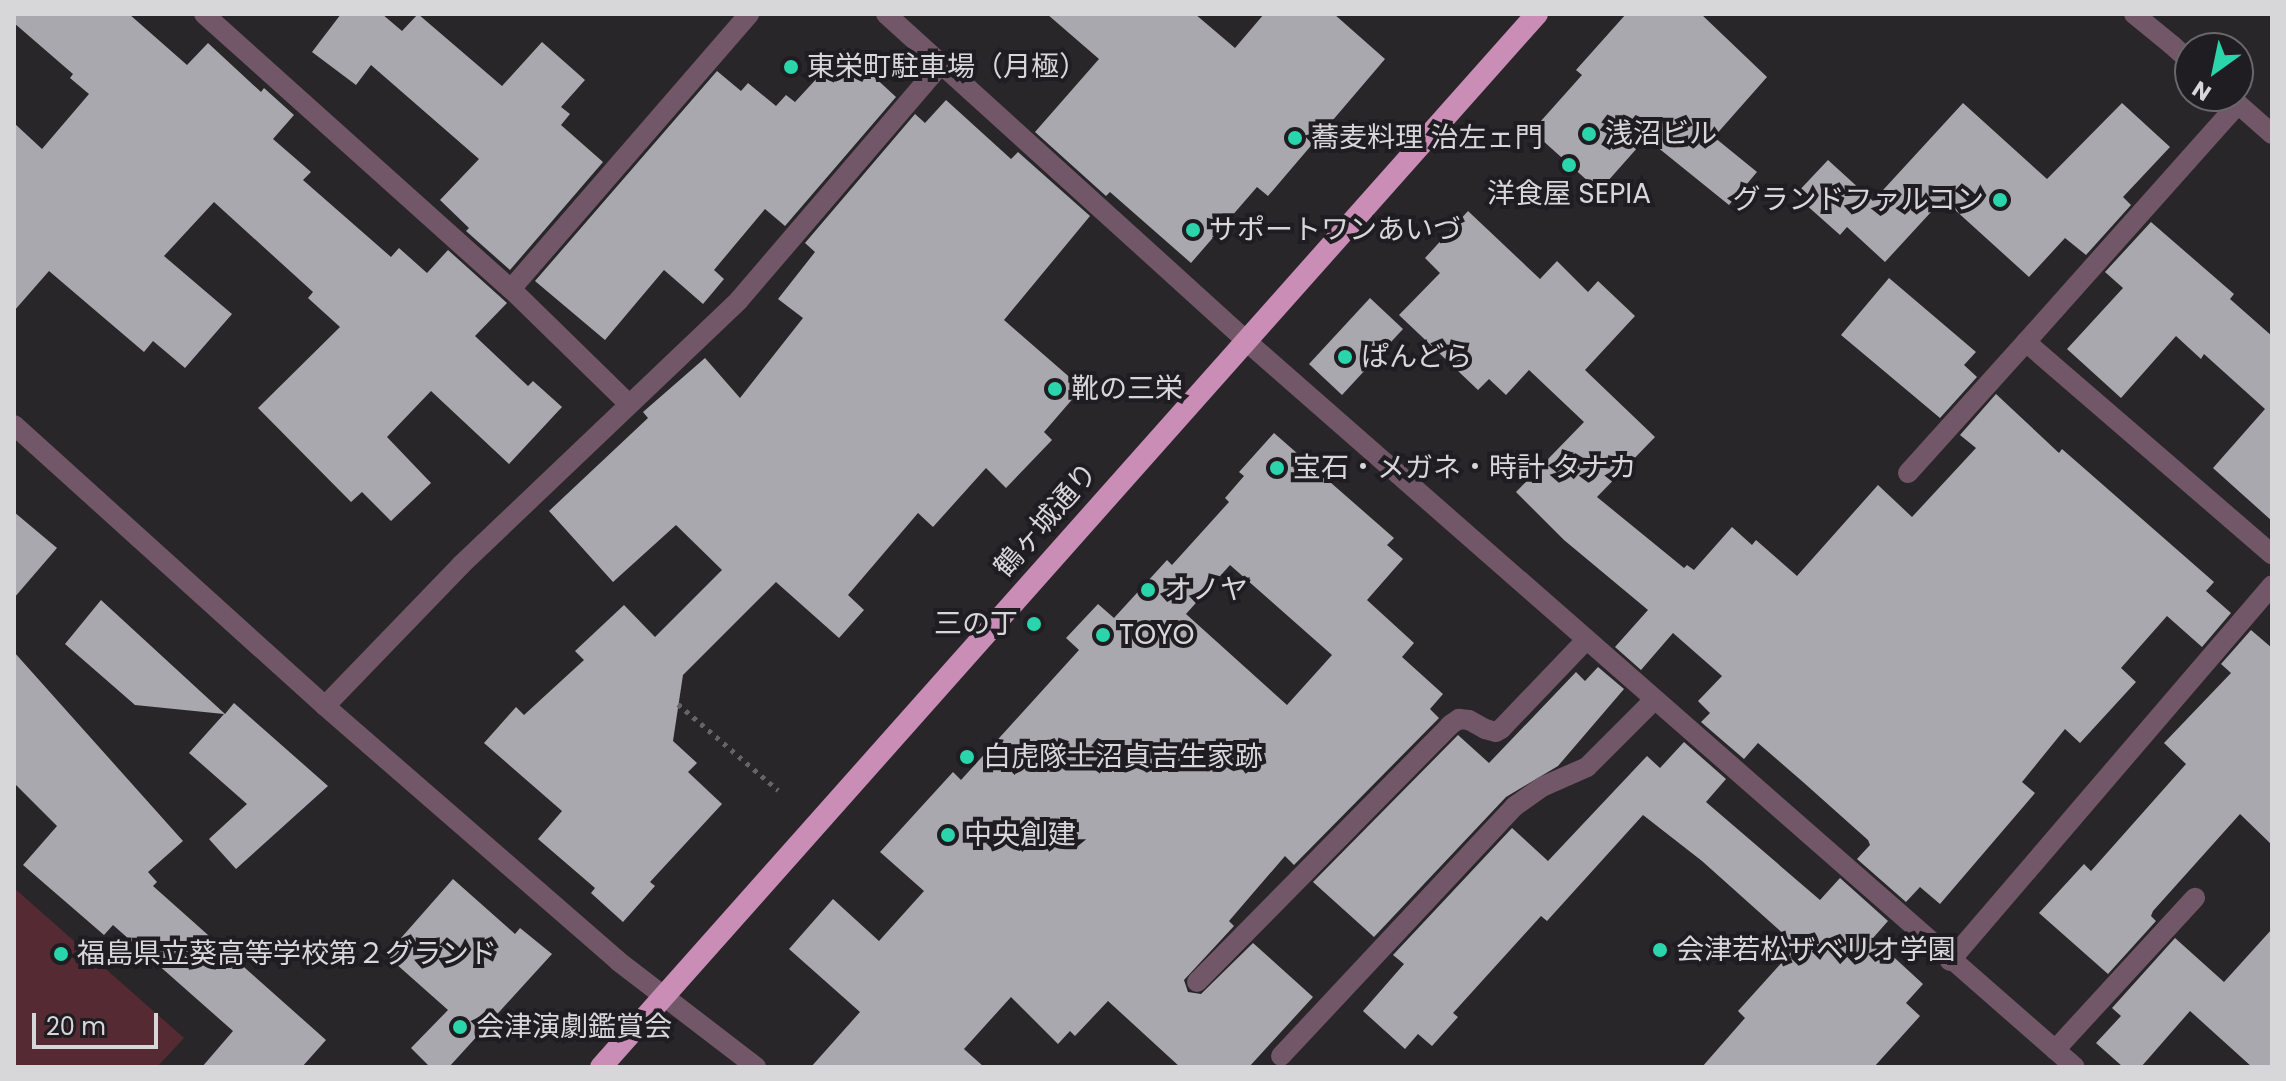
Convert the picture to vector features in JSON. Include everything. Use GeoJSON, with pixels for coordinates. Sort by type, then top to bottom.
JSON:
{"type":"FeatureCollection","features":[{"type":"Feature","properties":{"kind":"highway","name":"鶴ヶ城通り"},"geometry":{"type":"LineString","coordinates":[[601,1067],[1537,14]]}},
{"type":"Feature","properties":{"kind":"street"},"geometry":{"type":"LineString","coordinates":[[204,14],[511,289],[628,403]]}},
{"type":"Feature","properties":{"kind":"street"},"geometry":{"type":"LineString","coordinates":[[511,289],[749,14]]}},
{"type":"Feature","properties":{"kind":"street"},"geometry":{"type":"LineString","coordinates":[[886,14],[1245,340],[1950,961],[2075,1067]]}},
{"type":"Feature","properties":{"kind":"street"},"geometry":{"type":"LineString","coordinates":[[2134,14],[2174,47]]}},
{"type":"Feature","properties":{"kind":"street"},"geometry":{"type":"LineString","coordinates":[[325,706],[461,565],[739,300],[942,63]]}},
{"type":"Feature","properties":{"kind":"street"},"geometry":{"type":"LineString","coordinates":[[1908,473],[2026,342],[2224,112]]}},
{"type":"Feature","properties":{"kind":"street"},"geometry":{"type":"LineString","coordinates":[[2247,112],[2272,134]]}},
{"type":"Feature","properties":{"kind":"street"},"geometry":{"type":"LineString","coordinates":[[2026,342],[2272,554]]}},
{"type":"Feature","properties":{"kind":"street"},"geometry":{"type":"LineString","coordinates":[[14,425],[325,706],[618,961],[756,1067]]}},
{"type":"Feature","properties":{"kind":"street"},"geometry":{"type":"LineString","coordinates":[[1950,961],[2272,585]]}},
{"type":"Feature","properties":{"kind":"street"},"geometry":{"type":"LineString","coordinates":[[1197,982],[1450,725],[1459,719],[1496,732],[1501,729],[1586,640]]}},
{"type":"Feature","properties":{"kind":"street"},"geometry":{"type":"LineString","coordinates":[[1281,1056],[1515,806],[1544,786],[1587,767],[1654,700]]}},
{"type":"Feature","properties":{"kind":"street"},"geometry":{"type":"LineString","coordinates":[[2055,1050],[2195,898]]}},
{"type":"Feature","properties":{"kind":"path"},"geometry":{"type":"LineString","coordinates":[[678,704],[778,790]]}},
{"type":"Feature","properties":{"kind":"shaded area","name":"福島県立葵高等学校第２グランド"},"geometry":{"type":"Polygon","coordinates":[[[14,888],[184,1038],[157,1067],[14,1067],[14,888]]]}},
{"type":"Feature","properties":{"kind":"building"},"geometry":{"type":"Polygon","coordinates":[[[14,14],[129,14],[187,65],[208,43],[261,92],[264,88],[294,115],[273,139],[311,172],[303,180],[391,257],[399,248],[427,273],[448,250],[507,303],[475,336],[528,386],[533,381],[562,407],[509,464],[431,391],[387,437],[431,483],[391,521],[362,492],[351,502],[258,408],[340,327],[308,298],[313,292],[214,202],[164,256],[232,314],[185,368],[153,341],[144,352],[49,271],[14,311],[14,123],[42,149],[89,94],[70,78],[73,74],[14,23],[14,14]]]}},
{"type":"Feature","properties":{"kind":"building"},"geometry":{"type":"Polygon","coordinates":[[[341,14],[382,14],[402,31],[418,14],[502,86],[542,42],[585,80],[561,107],[570,114],[561,125],[603,162],[510,270],[466,231],[469,228],[440,200],[479,159],[371,65],[356,85],[312,52],[341,14]]]}},
{"type":"Feature","properties":{"kind":"building"},"geometry":{"type":"Polygon","coordinates":[[[1047,14],[1195,14],[1235,48],[1264,14],[1334,14],[1385,59],[1268,196],[1257,187],[1191,263],[1110,192],[1106,196],[1035,132],[1099,59],[1047,14]]]}},
{"type":"Feature","properties":{"kind":"building"},"geometry":{"type":"Polygon","coordinates":[[[1626,14],[1701,14],[1767,77],[1714,137],[1757,172],[1729,205],[1646,138],[1599,191],[1532,131],[1582,75],[1576,70],[1626,14]]]}},
{"type":"Feature","properties":{"kind":"building"},"geometry":{"type":"Polygon","coordinates":[[[844,49],[896,97],[785,226],[765,209],[714,270],[724,279],[703,304],[664,270],[605,340],[535,281],[717,71],[741,91],[748,83],[776,106],[786,95],[795,102],[844,49]]]}},
{"type":"Feature","properties":{"kind":"building"},"geometry":{"type":"Polygon","coordinates":[[[946,100],[1011,159],[1018,152],[1090,216],[1004,320],[1082,388],[1044,432],[1052,440],[1006,488],[986,468],[933,527],[918,513],[848,595],[864,610],[839,638],[776,582],[683,675],[673,741],[697,763],[688,772],[722,804],[650,882],[655,886],[623,922],[591,893],[595,888],[538,839],[562,811],[484,743],[516,707],[524,715],[584,660],[575,651],[624,605],[655,637],[722,570],[676,525],[613,582],[549,511],[648,418],[643,412],[705,358],[740,398],[803,318],[778,299],[815,252],[805,243],[915,114],[925,123],[946,100]]]}},
{"type":"Feature","properties":{"kind":"building"},"geometry":{"type":"Polygon","coordinates":[[[1963,103],[2047,179],[2122,103],[2170,147],[2123,197],[2131,205],[2086,255],[2065,238],[2029,277],[1943,199],[1885,262],[1847,227],[1840,235],[1795,195],[1828,160],[1873,201],[1963,103]]]}},
{"type":"Feature","properties":{"kind":"building"},"geometry":{"type":"Polygon","coordinates":[[[1468,211],[1540,279],[1557,261],[1588,292],[1598,281],[1635,316],[1585,370],[1655,437],[1597,497],[1684,568],[1687,565],[1694,570],[1732,527],[1752,545],[1756,540],[1797,576],[1878,485],[1912,517],[1976,448],[1960,435],[1996,394],[2059,453],[2062,449],[2214,582],[2206,591],[2231,613],[2202,647],[2167,616],[2121,668],[2136,682],[2080,743],[2065,729],[2022,782],[2035,793],[1940,904],[1920,887],[1906,902],[1857,859],[1870,845],[1868,840],[1803,782],[1758,743],[1744,759],[1701,722],[1710,713],[1698,701],[1722,676],[1673,633],[1641,670],[1615,647],[1648,610],[1564,540],[1516,492],[1584,422],[1529,370],[1506,395],[1489,379],[1478,390],[1399,315],[1440,273],[1425,258],[1468,211]]]}},
{"type":"Feature","properties":{"kind":"building"},"geometry":{"type":"Polygon","coordinates":[[[2151,222],[2234,294],[2230,299],[2272,336],[2272,521],[2213,468],[2265,409],[2204,354],[2201,359],[2176,336],[2121,398],[2067,349],[2123,288],[2105,272],[2151,222]]]}},
{"type":"Feature","properties":{"kind":"building"},"geometry":{"type":"Polygon","coordinates":[[[1889,278],[1976,352],[1964,365],[1977,377],[1940,418],[1841,335],[1889,278]]]}},
{"type":"Feature","properties":{"kind":"building"},"geometry":{"type":"Polygon","coordinates":[[[1370,298],[1403,329],[1342,395],[1309,364],[1370,298]]]}},
{"type":"Feature","properties":{"kind":"building"},"geometry":{"type":"Polygon","coordinates":[[[1274,433],[1394,538],[1387,545],[1403,559],[1367,600],[1414,643],[1402,657],[1443,694],[1430,709],[1439,718],[1294,865],[1285,856],[1229,921],[1234,926],[1184,980],[1188,992],[1201,994],[1253,943],[1313,997],[1249,1067],[1180,1067],[1108,1001],[1075,1036],[1070,1031],[1058,1044],[1011,997],[964,1049],[984,1067],[811,1067],[860,1012],[789,949],[833,899],[879,941],[924,891],[880,852],[953,772],[961,780],[1079,650],[1066,638],[1098,604],[1114,618],[1167,560],[1172,565],[1229,502],[1225,498],[1244,476],[1239,472],[1274,433]],[[1230,565],[1186,614],[1287,705],[1332,655],[1230,565]]]}},
{"type":"Feature","properties":{"kind":"building"},"geometry":{"type":"Polygon","coordinates":[[[14,512],[57,548],[14,598],[14,512]]]}},
{"type":"Feature","properties":{"kind":"building"},"geometry":{"type":"Polygon","coordinates":[[[101,600],[225,714],[234,703],[328,786],[236,869],[209,839],[247,804],[189,753],[224,714],[135,705],[65,644],[101,600]]]}},
{"type":"Feature","properties":{"kind":"building"},"geometry":{"type":"Polygon","coordinates":[[[2251,630],[2272,648],[2272,845],[2240,814],[2153,911],[2151,916],[2156,921],[2108,974],[2039,913],[2084,864],[2091,871],[2186,764],[2164,743],[2231,673],[2221,664],[2251,630]]]}},
{"type":"Feature","properties":{"kind":"building"},"geometry":{"type":"Polygon","coordinates":[[[14,652],[183,841],[148,872],[157,882],[153,886],[326,1040],[302,1067],[202,1067],[233,1031],[113,925],[104,935],[23,865],[57,826],[14,783],[14,652]]]}},
{"type":"Feature","properties":{"kind":"building"},"geometry":{"type":"Polygon","coordinates":[[[1598,667],[1624,689],[1558,766],[1506,797],[1374,937],[1313,882],[1458,735],[1489,763],[1576,672],[1585,681],[1598,667]]]}},
{"type":"Feature","properties":{"kind":"building"},"geometry":{"type":"Polygon","coordinates":[[[1684,742],[1726,779],[1706,802],[1820,900],[1840,878],[1888,921],[1873,938],[1923,984],[1906,1003],[1920,1016],[1874,1067],[1702,1067],[1745,1018],[1738,1011],[1793,950],[1783,941],[1787,937],[1702,861],[1643,815],[1547,921],[1541,916],[1453,1013],[1458,1017],[1432,1046],[1418,1034],[1405,1049],[1363,1011],[1404,964],[1393,955],[1512,828],[1548,861],[1647,756],[1660,768],[1684,742]]]}},
{"type":"Feature","properties":{"kind":"building"},"geometry":{"type":"Polygon","coordinates":[[[453,879],[515,934],[520,928],[552,954],[449,1067],[430,1067],[411,1048],[448,1010],[386,955],[453,879]]]}},
{"type":"Feature","properties":{"kind":"building"},"geometry":{"type":"Polygon","coordinates":[[[2272,929],[2272,1067],[2252,1067],[2190,1011],[2141,1067],[2123,1067],[2096,1043],[2121,1016],[2112,1008],[2175,938],[2224,982],[2272,929]]]}},
{"type":"Feature","properties":{"kind":"place","name":"東栄町駐車場（月極）"},"geometry":{"type":"Point","coordinates":[791,67]}},
{"type":"Feature","properties":{"kind":"place","name":"浅沼ビル"},"geometry":{"type":"Point","coordinates":[1589,134]}},
{"type":"Feature","properties":{"kind":"place","name":"蕎麦料理 治左ェ門"},"geometry":{"type":"Point","coordinates":[1295,138]}},
{"type":"Feature","properties":{"kind":"place","name":"洋食屋 SEPIA"},"geometry":{"type":"Point","coordinates":[1569,165]}},
{"type":"Feature","properties":{"kind":"place","name":"グランドファルコン"},"geometry":{"type":"Point","coordinates":[2000,200]}},
{"type":"Feature","properties":{"kind":"place","name":"サポートワンあいづ"},"geometry":{"type":"Point","coordinates":[1193,230]}},
{"type":"Feature","properties":{"kind":"place","name":"ぱんどら"},"geometry":{"type":"Point","coordinates":[1345,357]}},
{"type":"Feature","properties":{"kind":"place","name":"靴の三栄"},"geometry":{"type":"Point","coordinates":[1055,389]}},
{"type":"Feature","properties":{"kind":"place","name":"宝石・メガネ・時計 タナカ"},"geometry":{"type":"Point","coordinates":[1277,468]}},
{"type":"Feature","properties":{"kind":"place","name":"オノヤ"},"geometry":{"type":"Point","coordinates":[1148,590]}},
{"type":"Feature","properties":{"kind":"place","name":"三の丁"},"geometry":{"type":"Point","coordinates":[1034,624]}},
{"type":"Feature","properties":{"kind":"place","name":"TOYO"},"geometry":{"type":"Point","coordinates":[1103,635]}},
{"type":"Feature","properties":{"kind":"place","name":"白虎隊士沼貞吉生家跡"},"geometry":{"type":"Point","coordinates":[967,757]}},
{"type":"Feature","properties":{"kind":"place","name":"中央創建"},"geometry":{"type":"Point","coordinates":[948,835]}},
{"type":"Feature","properties":{"kind":"place","name":"会津若松ザベリオ学園"},"geometry":{"type":"Point","coordinates":[1660,950]}},
{"type":"Feature","properties":{"kind":"place","name":"福島県立葵高等学校第２グランド"},"geometry":{"type":"Point","coordinates":[61,954]}},
{"type":"Feature","properties":{"kind":"place","name":"会津演劇鑑賞会"},"geometry":{"type":"Point","coordinates":[460,1027]}}]}
